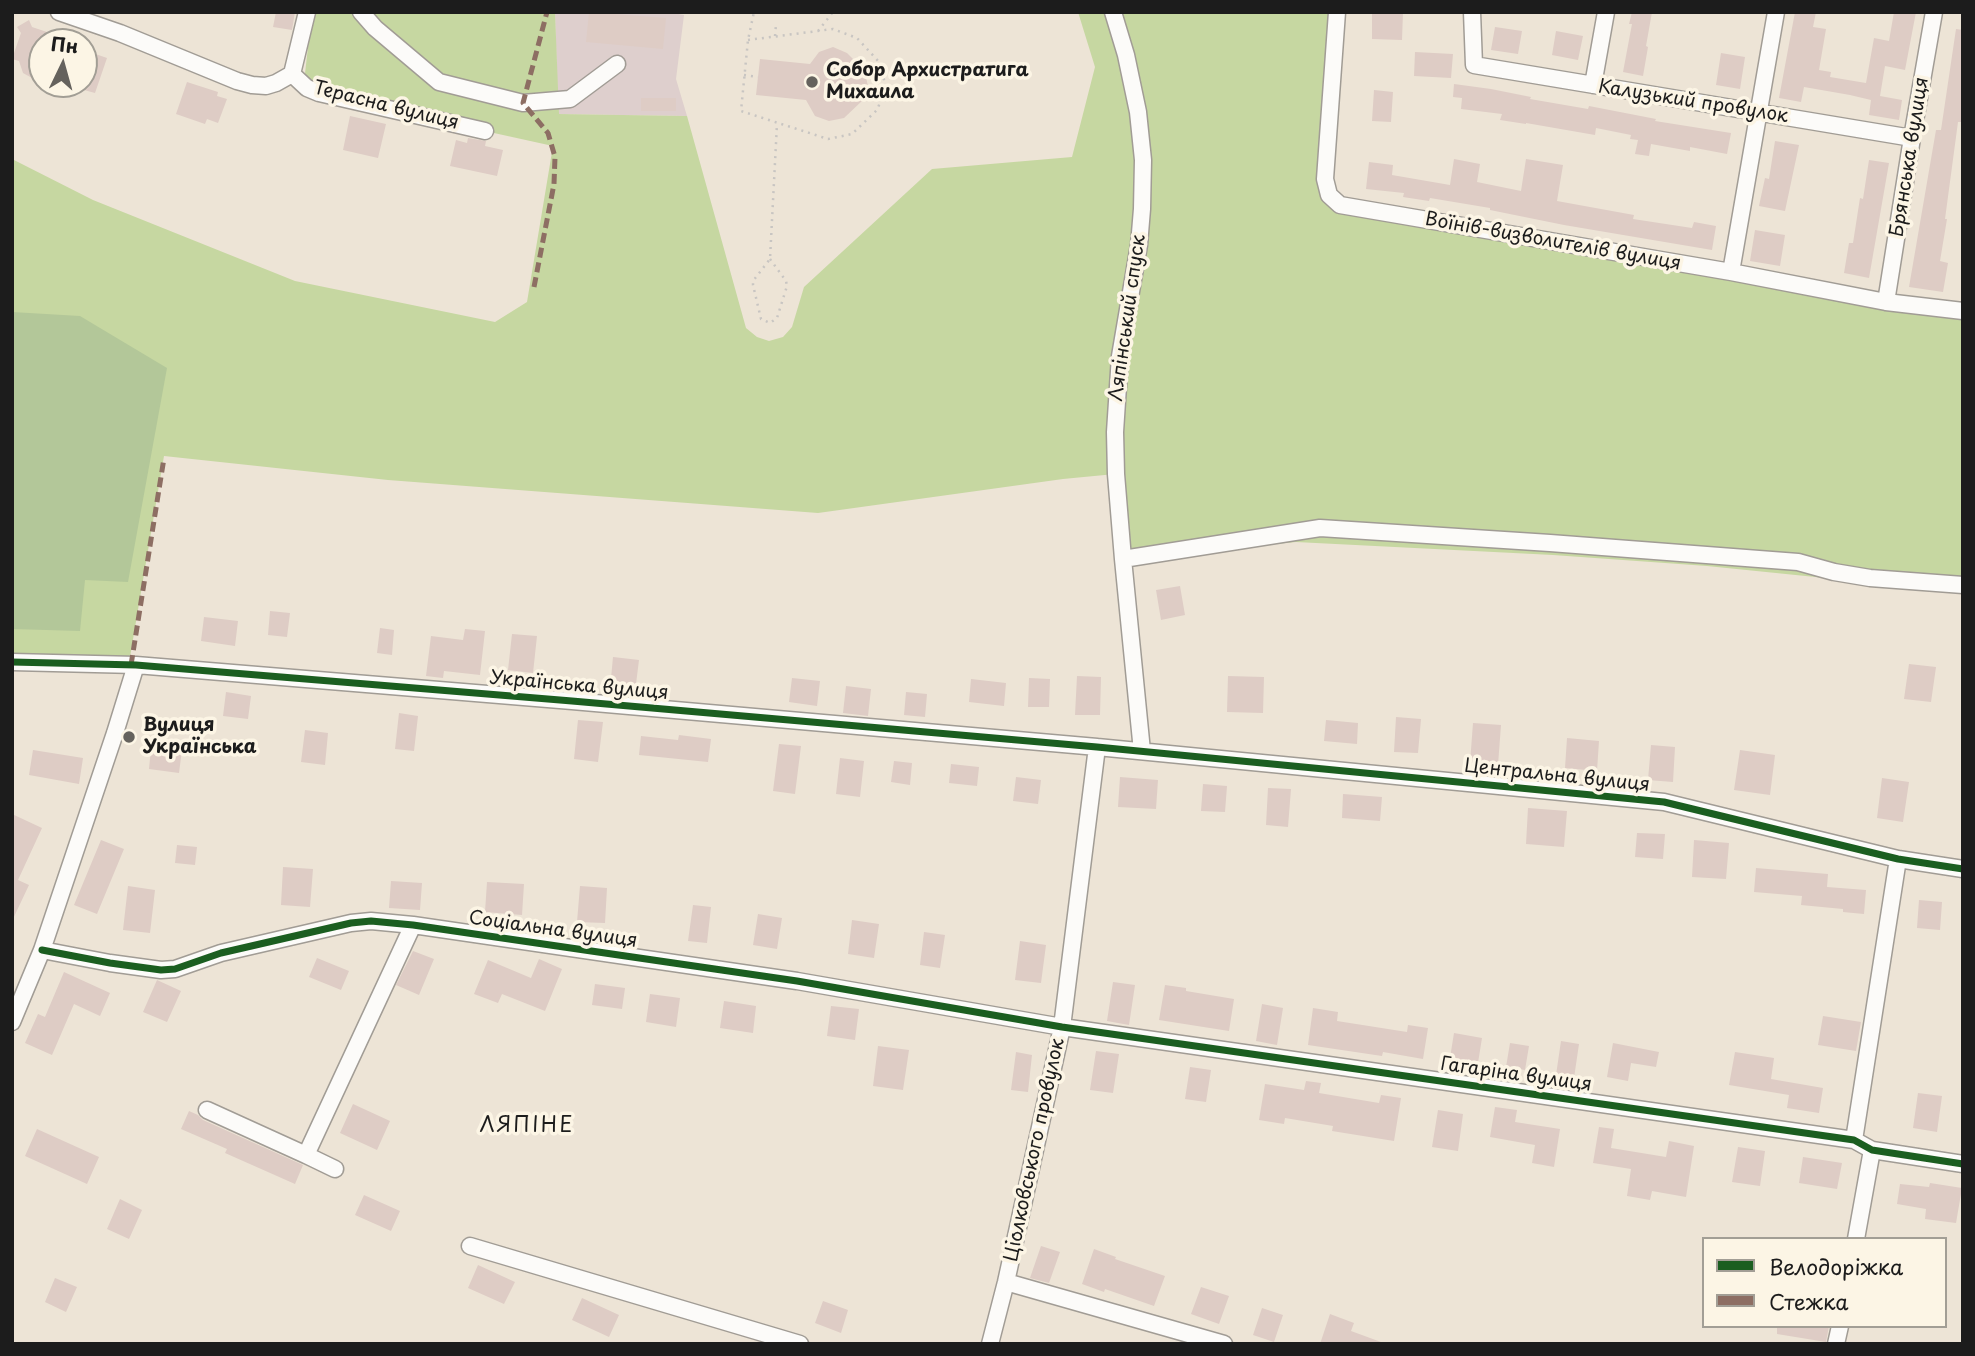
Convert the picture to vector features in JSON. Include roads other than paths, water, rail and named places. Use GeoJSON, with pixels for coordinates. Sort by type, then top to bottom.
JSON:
{"type":"FeatureCollection","features":[{"type":"Feature","properties":{"kind":"street","name":"Терасна вулиця"},"geometry":{"type":"LineString","coordinates":[[59,12],[120,33],[237,81],[266,86],[292,74],[307,12]]}},
{"type":"Feature","properties":{"kind":"street"},"geometry":{"type":"LineString","coordinates":[[360,12],[439,82],[523,103],[570,99],[617,64]]}},
{"type":"Feature","properties":{"kind":"street","name":"Ляпінський спуск"},"geometry":{"type":"LineString","coordinates":[[1113,12],[1126,55],[1138,112],[1143,160],[1139,245],[1116,390],[1115,432],[1123,559],[1142,751]]}},
{"type":"Feature","properties":{"kind":"street","name":"Воїнів-визволителів вулиця"},"geometry":{"type":"LineString","coordinates":[[1337,12],[1325,179],[1329,195],[1340,205],[1731,272],[1886,302],[1963,311]]}},
{"type":"Feature","properties":{"kind":"street","name":"Калузький провулок"},"geometry":{"type":"LineString","coordinates":[[1472,12],[1474,65],[1912,138]]}},
{"type":"Feature","properties":{"kind":"street"},"geometry":{"type":"LineString","coordinates":[[1593,85],[1606,12]]}},
{"type":"Feature","properties":{"kind":"street"},"geometry":{"type":"LineString","coordinates":[[1731,272],[1776,12]]}},
{"type":"Feature","properties":{"kind":"street","name":"Брянська вулиця"},"geometry":{"type":"LineString","coordinates":[[1886,302],[1934,12]]}},
{"type":"Feature","properties":{"kind":"street","name":"Терасна вулиця"},"geometry":{"type":"LineString","coordinates":[[292,74],[307,88],[319,93],[485,131]]}},
{"type":"Feature","properties":{"kind":"street"},"geometry":{"type":"LineString","coordinates":[[1123,559],[1320,528],[1785,560],[1870,578],[1963,585]]}},
{"type":"Feature","properties":{"kind":"street","name":"Українська вулиця"},"geometry":{"type":"LineString","coordinates":[[12,662],[136,665],[1142,751]]}},
{"type":"Feature","properties":{"kind":"street"},"geometry":{"type":"LineString","coordinates":[[12,1022],[42,950],[136,665]]}},
{"type":"Feature","properties":{"kind":"street","name":"Ціолковського провулок"},"geometry":{"type":"LineString","coordinates":[[990,1344],[1062,1027],[1097,747]]}},
{"type":"Feature","properties":{"kind":"street","name":"Центральна вулиця"},"geometry":{"type":"LineString","coordinates":[[1142,751],[1664,803],[1898,859],[1963,869]]}},
{"type":"Feature","properties":{"kind":"street"},"geometry":{"type":"LineString","coordinates":[[1854,1140],[1898,859]]}},
{"type":"Feature","properties":{"kind":"street","name":"Соціальна вулиця"},"geometry":{"type":"LineString","coordinates":[[42,950],[138,968],[175,969],[221,953],[351,923],[371,921],[797,981],[1062,1027]]}},
{"type":"Feature","properties":{"kind":"street"},"geometry":{"type":"LineString","coordinates":[[306,1155],[413,925]]}},
{"type":"Feature","properties":{"kind":"street","name":"Гагаріна вулиця"},"geometry":{"type":"LineString","coordinates":[[1062,1027],[1854,1140],[1872,1150],[1963,1164]]}},
{"type":"Feature","properties":{"kind":"street"},"geometry":{"type":"LineString","coordinates":[[207,1110],[335,1168]]}},
{"type":"Feature","properties":{"kind":"street"},"geometry":{"type":"LineString","coordinates":[[1856,1237],[1872,1150]]}},
{"type":"Feature","properties":{"kind":"street"},"geometry":{"type":"LineString","coordinates":[[470,1245],[800,1344]]}},
{"type":"Feature","properties":{"kind":"street"},"geometry":{"type":"LineString","coordinates":[[1006,1282],[1224,1344]]}},
{"type":"Feature","properties":{"kind":"place","name":"Собор Архистратига Михаила"},"geometry":{"type":"Point","coordinates":[812,82]}},
{"type":"Feature","properties":{"kind":"place","name":"Вулиця Українська"},"geometry":{"type":"Point","coordinates":[129,737]}},
{"type":"Feature","properties":{"kind":"district","name":"ЛЯПІНЕ"},"geometry":{"type":"Point","coordinates":[527,1126]}}]}
